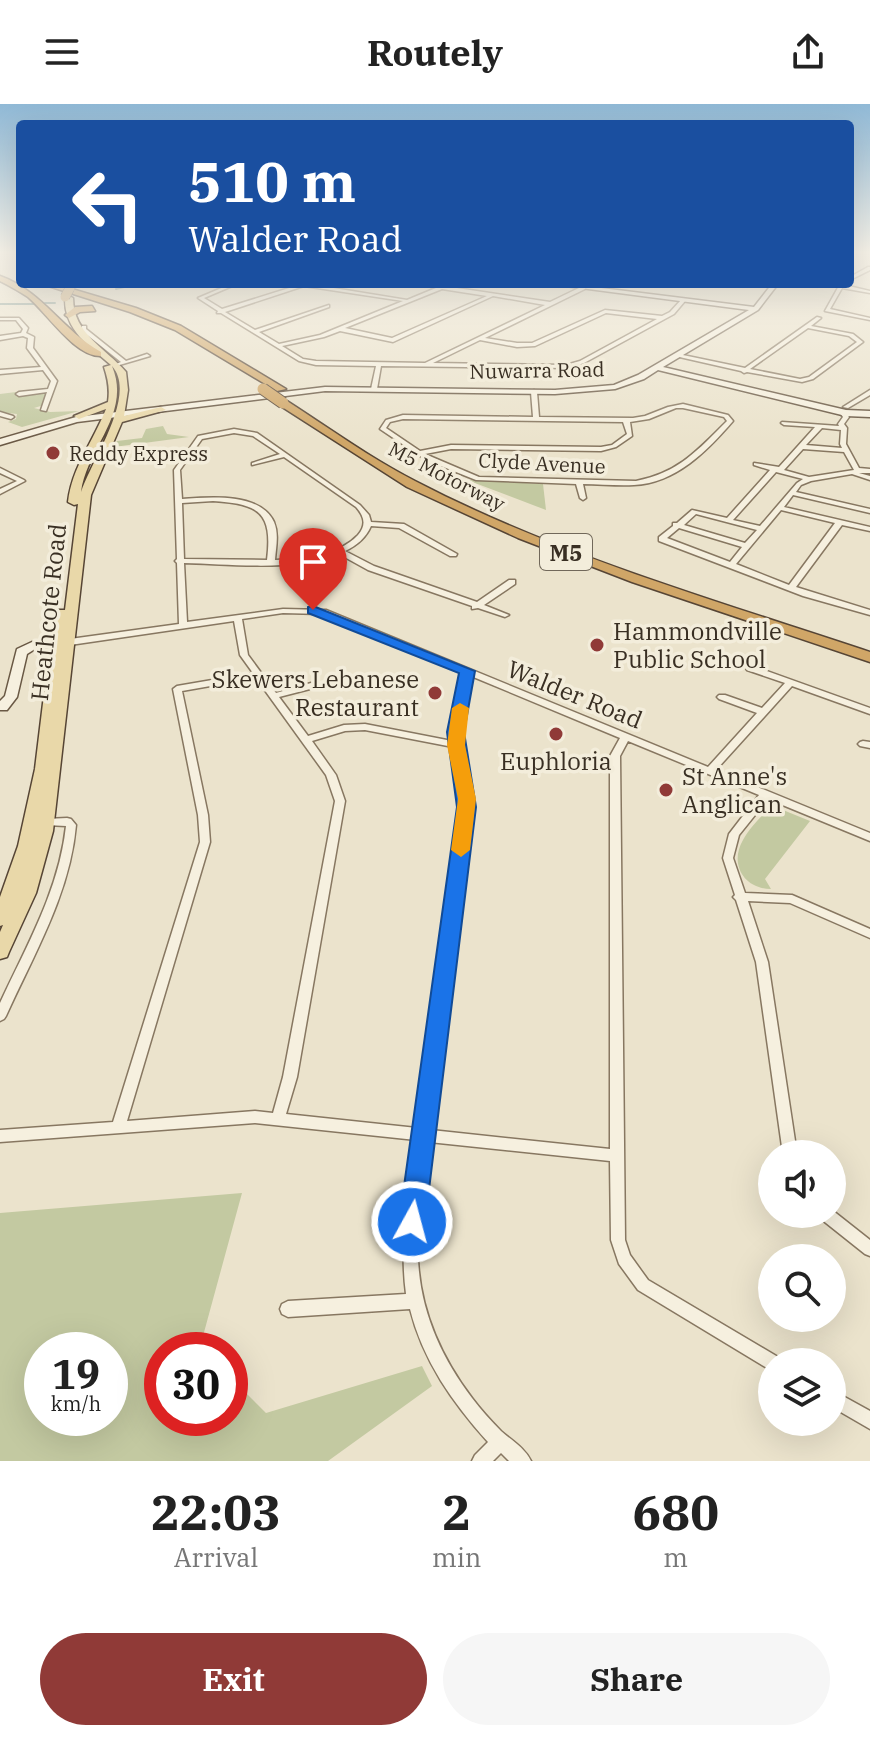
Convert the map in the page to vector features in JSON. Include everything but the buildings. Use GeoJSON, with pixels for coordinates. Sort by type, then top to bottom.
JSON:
{"type":"FeatureCollection","features":[{"type":"Feature","properties":{"kind":"highway"},"geometry":{"type":"LineString","coordinates":[[50,314],[67,333],[98,354]]}},
{"type":"Feature","properties":{"kind":"highway"},"geometry":{"type":"LineString","coordinates":[[109,314],[169,333],[234,368]]}},
{"type":"Feature","properties":{"kind":"highway","name":"M5 Motorway"},"geometry":{"type":"LineString","coordinates":[[132,314],[153,322],[234,368],[266,393],[299,401],[391,459],[543,533],[870,648]]}},
{"type":"Feature","properties":{"kind":"highway","name":"M5 Motorway"},"geometry":{"type":"LineString","coordinates":[[143,314],[209,344],[409,483],[513,531],[660,587],[870,657]]}},
{"type":"Feature","properties":{"kind":"highway"},"geometry":{"type":"LineString","coordinates":[[156,314],[209,344]]}},
{"type":"Feature","properties":{"kind":"main road","name":"Nuwarra Road"},"geometry":{"type":"LineString","coordinates":[[116,412],[266,393],[325,389],[374,387],[534,392],[602,389],[625,384],[657,368],[747,314]]}},
{"type":"Feature","properties":{"kind":"main road"},"geometry":{"type":"LineString","coordinates":[[65,316],[72,331],[98,354],[113,376],[116,412]]}},
{"type":"Feature","properties":{"kind":"main road"},"geometry":{"type":"LineString","coordinates":[[65,316],[80,333],[121,364]]}},
{"type":"Feature","properties":{"kind":"main road","name":"Heathcote Road"},"geometry":{"type":"LineString","coordinates":[[0,919],[27,848],[85,495],[126,387],[121,364]]}},
{"type":"Feature","properties":{"kind":"main road"},"geometry":{"type":"LineString","coordinates":[[657,368],[870,414]]}},
{"type":"Feature","properties":{"kind":"main road"},"geometry":{"type":"LineString","coordinates":[[647,373],[690,376]]}},
{"type":"Feature","properties":{"kind":"main road","name":"Nuwarra Road"},"geometry":{"type":"LineString","coordinates":[[161,410],[266,393]]}},
{"type":"Feature","properties":{"kind":"main road"},"geometry":{"type":"LineString","coordinates":[[0,440],[83,417],[161,410]]}},
{"type":"Feature","properties":{"kind":"main road","name":"Heathcote Road"},"geometry":{"type":"LineString","coordinates":[[0,952],[30,885],[46,822],[76,485],[95,445],[116,412]]}},
{"type":"Feature","properties":{"kind":"main road"},"geometry":{"type":"LineString","coordinates":[[83,417],[97,423],[95,445]]}},
{"type":"Feature","properties":{"kind":"main road"},"geometry":{"type":"LineString","coordinates":[[1,707],[13,705],[19,698],[27,656],[61,643]]}},
{"type":"Feature","properties":{"kind":"street"},"geometry":{"type":"LineString","coordinates":[[223,314],[306,362],[566,367],[582,362],[669,314]]}},
{"type":"Feature","properties":{"kind":"street"},"geometry":{"type":"LineString","coordinates":[[254,332],[304,314]]}},
{"type":"Feature","properties":{"kind":"street"},"geometry":{"type":"LineString","coordinates":[[277,346],[340,329],[375,314]]}},
{"type":"Feature","properties":{"kind":"street"},"geometry":{"type":"LineString","coordinates":[[340,329],[388,341],[448,314]]}},
{"type":"Feature","properties":{"kind":"street"},"geometry":{"type":"LineString","coordinates":[[425,365],[529,314]]}},
{"type":"Feature","properties":{"kind":"street"},"geometry":{"type":"LineString","coordinates":[[478,338],[517,345],[535,344],[595,314]]}},
{"type":"Feature","properties":{"kind":"street"},"geometry":{"type":"LineString","coordinates":[[635,314],[662,318]]}},
{"type":"Feature","properties":{"kind":"street"},"geometry":{"type":"LineString","coordinates":[[848,314],[870,319]]}},
{"type":"Feature","properties":{"kind":"street"},"geometry":{"type":"LineString","coordinates":[[744,371],[819,318]]}},
{"type":"Feature","properties":{"kind":"street"},"geometry":{"type":"LineString","coordinates":[[0,319],[17,319],[26,329],[23,334]]}},
{"type":"Feature","properties":{"kind":"street"},"geometry":{"type":"LineString","coordinates":[[84,327],[121,364],[147,356]]}},
{"type":"Feature","properties":{"kind":"street"},"geometry":{"type":"LineString","coordinates":[[809,327],[858,338],[870,337]]}},
{"type":"Feature","properties":{"kind":"street"},"geometry":{"type":"LineString","coordinates":[[0,338],[23,334],[31,337],[30,348],[54,381],[41,408]]}},
{"type":"Feature","properties":{"kind":"street"},"geometry":{"type":"LineString","coordinates":[[678,356],[801,382],[859,344],[858,338]]}},
{"type":"Feature","properties":{"kind":"street"},"geometry":{"type":"LineString","coordinates":[[374,387],[379,364]]}},
{"type":"Feature","properties":{"kind":"street"},"geometry":{"type":"LineString","coordinates":[[0,372],[45,368]]}},
{"type":"Feature","properties":{"kind":"street"},"geometry":{"type":"LineString","coordinates":[[19,394],[52,390]]}},
{"type":"Feature","properties":{"kind":"street"},"geometry":{"type":"LineString","coordinates":[[534,392],[536,418]]}},
{"type":"Feature","properties":{"kind":"street"},"geometry":{"type":"LineString","coordinates":[[870,392],[850,410],[844,428],[845,450],[849,460],[870,478]]}},
{"type":"Feature","properties":{"kind":"street","name":"Clyde Avenue"},"geometry":{"type":"LineString","coordinates":[[683,406],[731,419],[676,472],[660,480],[579,483],[478,479],[420,453],[385,433],[385,423],[403,417],[536,418],[651,418],[669,408],[683,406]]}},
{"type":"Feature","properties":{"kind":"street"},"geometry":{"type":"LineString","coordinates":[[0,414],[11,417]]}},
{"type":"Feature","properties":{"kind":"street"},"geometry":{"type":"LineString","coordinates":[[420,453],[451,447],[601,449],[624,442],[630,435],[626,420]]}},
{"type":"Feature","properties":{"kind":"street"},"geometry":{"type":"LineString","coordinates":[[784,423],[844,428]]}},
{"type":"Feature","properties":{"kind":"street"},"geometry":{"type":"LineString","coordinates":[[730,519],[820,426]]}},
{"type":"Feature","properties":{"kind":"street"},"geometry":{"type":"LineString","coordinates":[[179,561],[309,559],[339,551],[359,539],[367,524],[358,506],[252,430],[197,436],[177,470],[179,561],[183,625]]}},
{"type":"Feature","properties":{"kind":"street"},"geometry":{"type":"LineString","coordinates":[[802,447],[845,450]]}},
{"type":"Feature","properties":{"kind":"street"},"geometry":{"type":"LineString","coordinates":[[254,464],[284,455]]}},
{"type":"Feature","properties":{"kind":"street"},"geometry":{"type":"LineString","coordinates":[[756,464],[809,479],[860,471]]}},
{"type":"Feature","properties":{"kind":"street"},"geometry":{"type":"LineString","coordinates":[[0,470],[22,481],[0,492]]}},
{"type":"Feature","properties":{"kind":"street"},"geometry":{"type":"LineString","coordinates":[[732,564],[792,493],[809,479]]}},
{"type":"Feature","properties":{"kind":"street"},"geometry":{"type":"LineString","coordinates":[[579,483],[583,498]]}},
{"type":"Feature","properties":{"kind":"street"},"geometry":{"type":"LineString","coordinates":[[792,493],[870,511]]}},
{"type":"Feature","properties":{"kind":"street"},"geometry":{"type":"LineString","coordinates":[[177,501],[240,497],[263,514],[273,528],[275,539],[271,561]]}},
{"type":"Feature","properties":{"kind":"street"},"geometry":{"type":"LineString","coordinates":[[780,508],[870,529]]}},
{"type":"Feature","properties":{"kind":"street"},"geometry":{"type":"LineString","coordinates":[[762,529],[695,512],[662,536],[662,541],[791,588],[868,610]]}},
{"type":"Feature","properties":{"kind":"street"},"geometry":{"type":"LineString","coordinates":[[791,588],[840,522]]}},
{"type":"Feature","properties":{"kind":"street"},"geometry":{"type":"LineString","coordinates":[[367,524],[401,526],[453,554]]}},
{"type":"Feature","properties":{"kind":"street"},"geometry":{"type":"LineString","coordinates":[[676,525],[747,546]]}},
{"type":"Feature","properties":{"kind":"street"},"geometry":{"type":"LineString","coordinates":[[339,551],[371,568],[505,615]]}},
{"type":"Feature","properties":{"kind":"street"},"geometry":{"type":"LineString","coordinates":[[475,607],[512,582]]}},
{"type":"Feature","properties":{"kind":"street","name":"Walder Road"},"geometry":{"type":"LineString","coordinates":[[61,643],[288,610],[318,611],[870,837]]}},
{"type":"Feature","properties":{"kind":"street"},"geometry":{"type":"LineString","coordinates":[[238,617],[242,650],[335,782],[340,795],[340,813],[290,1077],[278,1119]]}},
{"type":"Feature","properties":{"kind":"street"},"geometry":{"type":"LineString","coordinates":[[750,668],[870,711]]}},
{"type":"Feature","properties":{"kind":"street"},"geometry":{"type":"LineString","coordinates":[[467,671],[456,745],[466,807],[410,1241],[413,1301],[429,1344],[451,1384],[500,1442],[522,1461]]}},
{"type":"Feature","properties":{"kind":"street"},"geometry":{"type":"LineString","coordinates":[[118,1127],[205,842],[203,815],[177,689],[258,675]]}},
{"type":"Feature","properties":{"kind":"street"},"geometry":{"type":"LineString","coordinates":[[709,771],[790,683]]}},
{"type":"Feature","properties":{"kind":"street"},"geometry":{"type":"LineString","coordinates":[[274,696],[311,686]]}},
{"type":"Feature","properties":{"kind":"street"},"geometry":{"type":"LineString","coordinates":[[722,697],[763,712]]}},
{"type":"Feature","properties":{"kind":"street"},"geometry":{"type":"LineString","coordinates":[[306,740],[344,728],[365,727],[456,745]]}},
{"type":"Feature","properties":{"kind":"street"},"geometry":{"type":"LineString","coordinates":[[626,736],[615,756],[618,1240],[624,1259],[636,1277],[660,1297],[758,1355]]}},
{"type":"Feature","properties":{"kind":"street"},"geometry":{"type":"LineString","coordinates":[[766,794],[734,834],[728,846],[729,865],[762,962],[788,1140]]}},
{"type":"Feature","properties":{"kind":"street"},"geometry":{"type":"LineString","coordinates":[[0,1016],[52,901],[69,848],[70,823],[46,822]]}},
{"type":"Feature","properties":{"kind":"street"},"geometry":{"type":"LineString","coordinates":[[739,897],[792,899],[870,934]]}},
{"type":"Feature","properties":{"kind":"street"},"geometry":{"type":"LineString","coordinates":[[0,1136],[245,1117],[617,1156]]}},
{"type":"Feature","properties":{"kind":"street"},"geometry":{"type":"LineString","coordinates":[[844,1228],[870,1249]]}},
{"type":"Feature","properties":{"kind":"street"},"geometry":{"type":"LineString","coordinates":[[288,1309],[413,1301]]}},
{"type":"Feature","properties":{"kind":"street"},"geometry":{"type":"LineString","coordinates":[[846,1406],[870,1421]]}},
{"type":"Feature","properties":{"kind":"street"},"geometry":{"type":"LineString","coordinates":[[481,1461],[500,1442]]}},
{"type":"Feature","properties":{"kind":"green space"},"geometry":{"type":"Polygon","coordinates":[[[16,392],[18,395],[47,393],[44,405],[34,408],[50,412],[79,411],[22,427],[8,422],[16,419],[17,414],[0,412],[0,394],[16,392]]]}},
{"type":"Feature","properties":{"kind":"green space"},"geometry":{"type":"Polygon","coordinates":[[[163,426],[167,434],[189,437],[114,447],[117,441],[142,438],[146,429],[163,426]]]}},
{"type":"Feature","properties":{"kind":"green space"},"geometry":{"type":"Polygon","coordinates":[[[467,480],[543,484],[546,510],[467,480]]]}},
{"type":"Feature","properties":{"kind":"green space"},"geometry":{"type":"Polygon","coordinates":[[[768,810],[783,810],[810,821],[765,879],[771,889],[753,885],[747,880],[738,858],[745,836],[768,810]]]}},
{"type":"Feature","properties":{"kind":"green space"},"geometry":{"type":"Polygon","coordinates":[[[242,1193],[204,1332],[144,1332],[144,1436],[248,1436],[248,1395],[266,1413],[422,1366],[432,1386],[328,1461],[0,1461],[0,1213],[242,1193]]]}},
{"type":"Feature","properties":{"kind":"slow traffic"},"geometry":{"type":"LineString","coordinates":[[460,708],[456,745],[467,799],[461,850]]}},
{"type":"Feature","properties":{"kind":"place","name":"Reddy Express"},"geometry":{"type":"Point","coordinates":[53,453]}},
{"type":"Feature","properties":{"kind":"place","name":"Hammondville Public School"},"geometry":{"type":"Point","coordinates":[597,645]}},
{"type":"Feature","properties":{"kind":"place","name":"Skewers Lebanese Restaurant"},"geometry":{"type":"Point","coordinates":[435,693]}},
{"type":"Feature","properties":{"kind":"place","name":"Euphloria"},"geometry":{"type":"Point","coordinates":[556,734]}},
{"type":"Feature","properties":{"kind":"place","name":"St Anne's Anglican"},"geometry":{"type":"Point","coordinates":[666,790]}},
{"type":"Feature","properties":{"kind":"route"},"geometry":{"type":"LineString","coordinates":[[313,610],[467,671],[456,745],[467,799],[412,1222]]}}]}
